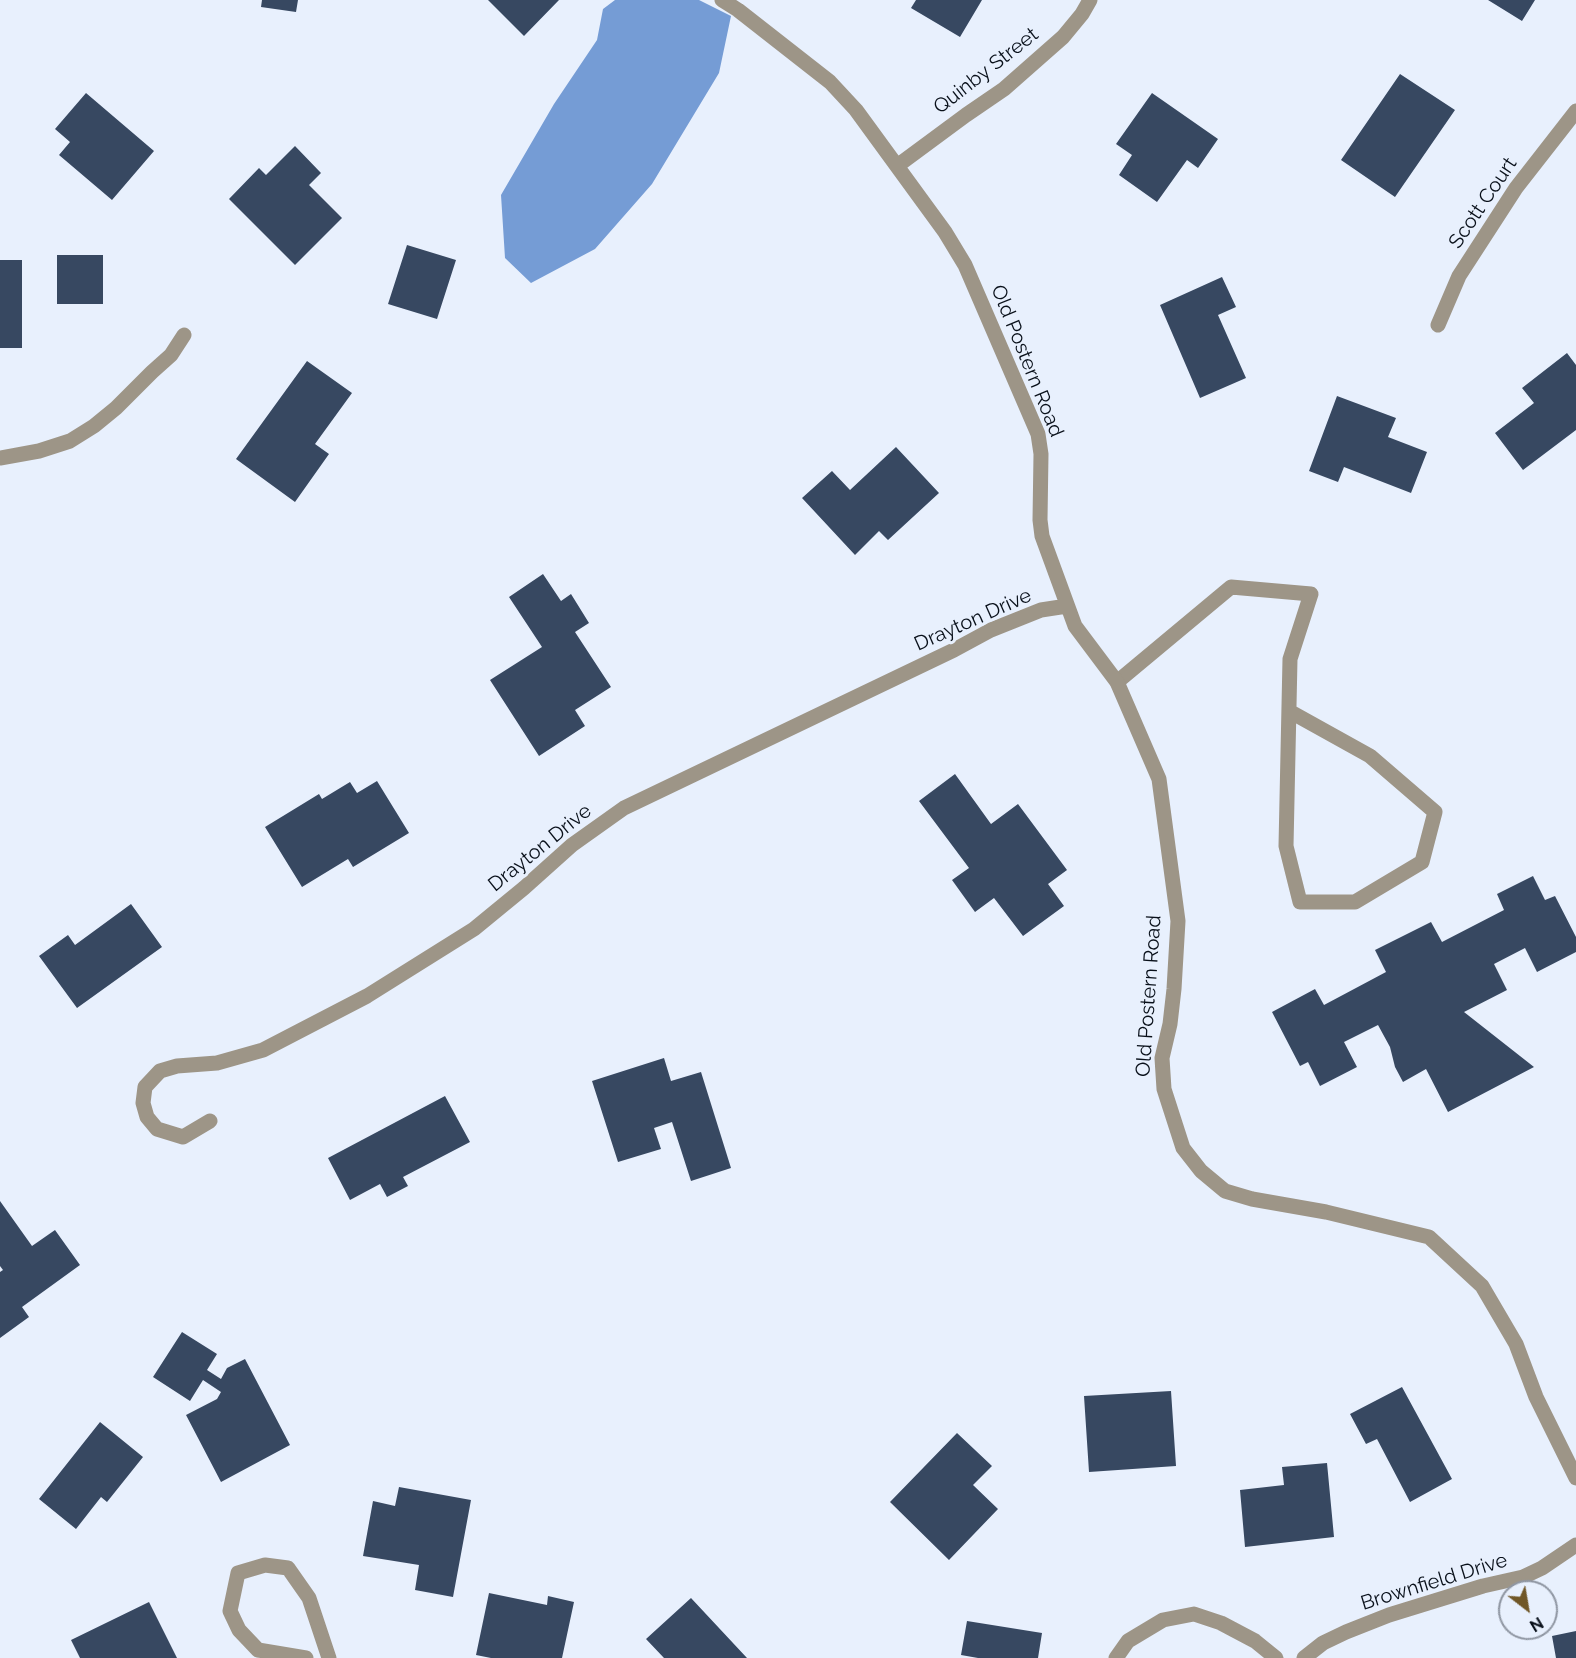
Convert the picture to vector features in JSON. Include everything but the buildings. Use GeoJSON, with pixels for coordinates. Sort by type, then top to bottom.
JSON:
{"type":"FeatureCollection","features":[{"type":"Feature","properties":{"kind":"street","name":"Old Postern Road"},"geometry":{"type":"LineString","coordinates":[[722,0],[830,82],[856,110],[897,166],[945,232],[965,265],[1038,434],[1041,454],[1040,520],[1042,536],[1075,626],[1117,682],[1159,779],[1178,921],[1170,1024],[1162,1058],[1164,1089],[1183,1148],[1201,1171],[1225,1191],[1252,1199],[1326,1212],[1429,1237],[1482,1286],[1516,1344],[1536,1397],[1576,1478]]}},
{"type":"Feature","properties":{"kind":"street","name":"Quinby Street"},"geometry":{"type":"LineString","coordinates":[[897,166],[1004,90],[1063,37],[1090,0]]}},
{"type":"Feature","properties":{"kind":"street","name":"Scott Court"},"geometry":{"type":"LineString","coordinates":[[1438,325],[1460,276],[1510,198],[1576,111]]}},
{"type":"Feature","properties":{"kind":"street"},"geometry":{"type":"LineString","coordinates":[[0,458],[39,451],[69,441],[94,426],[171,355],[184,335]]}},
{"type":"Feature","properties":{"kind":"street"},"geometry":{"type":"LineString","coordinates":[[1117,682],[1231,587],[1311,594],[1290,659],[1286,846],[1300,902],[1355,902],[1422,862],[1435,812],[1370,756],[1289,711]]}},
{"type":"Feature","properties":{"kind":"street","name":"Drayton Drive"},"geometry":{"type":"LineString","coordinates":[[210,1121],[183,1137],[157,1129],[147,1117],[143,1104],[145,1087],[160,1071],[177,1065],[217,1063],[263,1050],[366,996],[474,929],[572,845],[624,808],[954,650],[990,630],[1041,610],[1067,606]]}},
{"type":"Feature","properties":{"kind":"street","name":"Brownfield Drive"},"geometry":{"type":"LineString","coordinates":[[1304,1658],[1323,1643],[1389,1615],[1483,1586],[1523,1577],[1542,1568],[1576,1545]]}},
{"type":"Feature","properties":{"kind":"street"},"geometry":{"type":"LineString","coordinates":[[306,1658],[258,1650],[239,1630],[230,1611],[238,1573],[265,1565],[288,1568],[309,1598],[329,1658]]}},
{"type":"Feature","properties":{"kind":"street"},"geometry":{"type":"LineString","coordinates":[[1116,1658],[1128,1641],[1163,1620],[1194,1614],[1221,1623],[1255,1641],[1276,1658]]}},
{"type":"Feature","properties":{"kind":"water"},"geometry":{"type":"Polygon","coordinates":[[[615,0],[699,0],[731,16],[719,73],[652,184],[595,249],[531,283],[505,258],[501,195],[554,104],[597,40],[603,9],[615,0]]]}}]}
